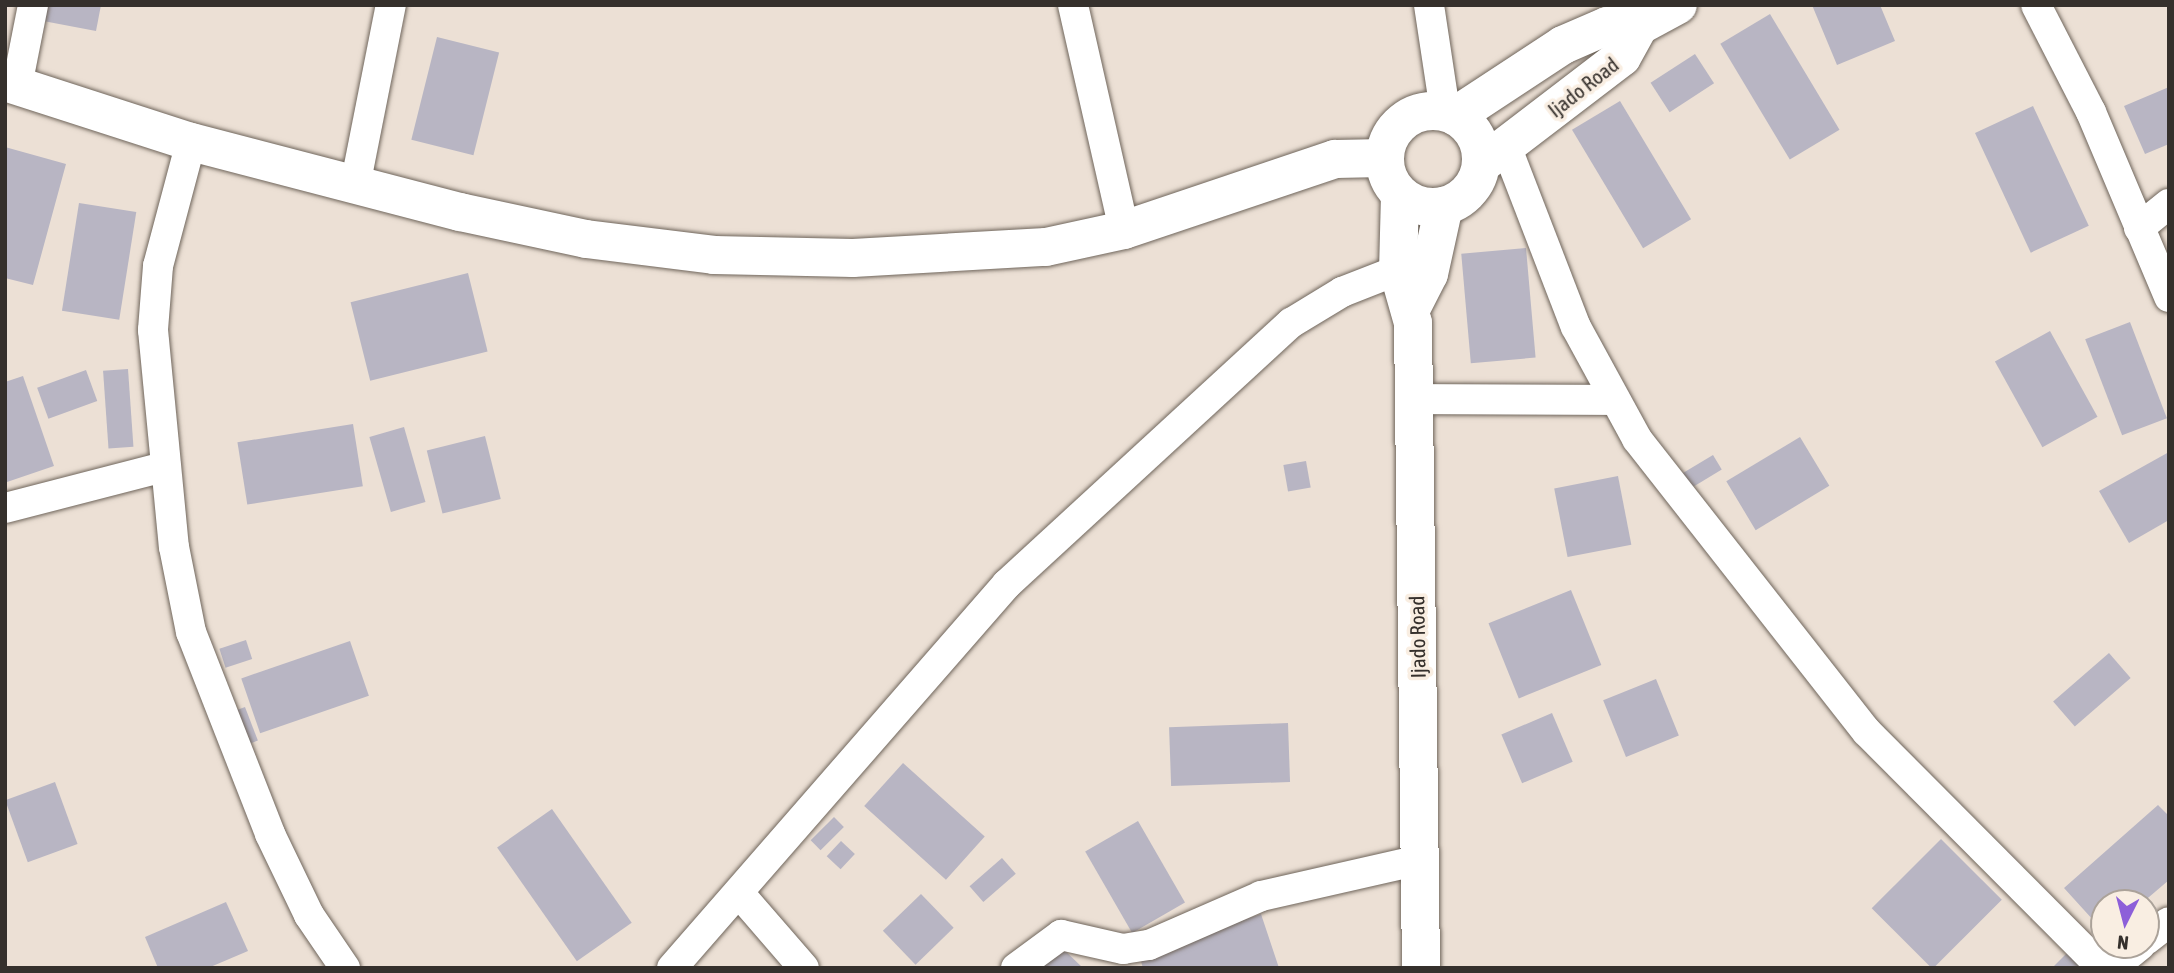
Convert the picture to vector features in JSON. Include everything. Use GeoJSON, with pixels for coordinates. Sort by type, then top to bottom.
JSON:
{"type":"FeatureCollection","features":[{"type":"Feature","properties":{"kind":"street"},"geometry":{"type":"LineString","coordinates":[[33,5],[11,84],[191,142],[355,186],[586,239],[714,255],[956,255],[1046,247],[1124,230],[1323,163],[1384,158]]}},
{"type":"Feature","properties":{"kind":"street"},"geometry":{"type":"LineString","coordinates":[[355,186],[391,5]]}},
{"type":"Feature","properties":{"kind":"street"},"geometry":{"type":"LineString","coordinates":[[1073,5],[1124,230]]}},
{"type":"Feature","properties":{"kind":"street"},"geometry":{"type":"LineString","coordinates":[[1429,5],[1450,113],[1474,131],[1494,155],[1612,400],[1702,525],[1867,732],[2102,968]]}},
{"type":"Feature","properties":{"kind":"street"},"geometry":{"type":"LineString","coordinates":[[2036,5],[2091,112],[2169,297]]}},
{"type":"Feature","properties":{"kind":"street","name":"Ijado Road"},"geometry":{"type":"LineString","coordinates":[[1450,113],[1563,46],[1607,26],[1659,13]]}},
{"type":"Feature","properties":{"kind":"street","name":"Ijado Road"},"geometry":{"type":"LineString","coordinates":[[1494,155],[1622,57],[1659,13]]}},
{"type":"Feature","properties":{"kind":"street"},"geometry":{"type":"LineString","coordinates":[[1450,113],[1402,121],[1384,158],[1400,195],[1444,206],[1469,191],[1494,155]]}},
{"type":"Feature","properties":{"kind":"street"},"geometry":{"type":"LineString","coordinates":[[191,142],[158,266],[154,317],[163,467],[191,632],[270,834],[309,915],[345,968]]}},
{"type":"Feature","properties":{"kind":"street","name":"Ijado Road"},"geometry":{"type":"LineString","coordinates":[[1400,195],[1398,270],[1412,307],[1421,968]]}},
{"type":"Feature","properties":{"kind":"street"},"geometry":{"type":"LineString","coordinates":[[2139,228],[2169,204]]}},
{"type":"Feature","properties":{"kind":"street","name":"Ijado Road"},"geometry":{"type":"LineString","coordinates":[[1412,307],[1429,274],[1444,206]]}},
{"type":"Feature","properties":{"kind":"street"},"geometry":{"type":"LineString","coordinates":[[671,968],[1007,584],[1291,323],[1342,292],[1398,270]]}},
{"type":"Feature","properties":{"kind":"street"},"geometry":{"type":"LineString","coordinates":[[1413,399],[1612,400]]}},
{"type":"Feature","properties":{"kind":"street"},"geometry":{"type":"LineString","coordinates":[[5,508],[163,467]]}},
{"type":"Feature","properties":{"kind":"street"},"geometry":{"type":"LineString","coordinates":[[1016,968],[1061,935],[1123,949],[1149,945],[1261,896],[1420,860]]}},
{"type":"Feature","properties":{"kind":"street"},"geometry":{"type":"LineString","coordinates":[[739,893],[804,968]]}},
{"type":"Feature","properties":{"kind":"building"},"geometry":{"type":"Polygon","coordinates":[[[41,5],[101,5],[96,31],[38,20],[41,5]]]}},
{"type":"Feature","properties":{"kind":"building"},"geometry":{"type":"Polygon","coordinates":[[[1812,5],[1880,5],[1895,41],[1837,65],[1812,5]]]}},
{"type":"Feature","properties":{"kind":"building"},"geometry":{"type":"Polygon","coordinates":[[[1770,14],[1840,130],[1790,160],[1720,44],[1770,14]]]}},
{"type":"Feature","properties":{"kind":"building"},"geometry":{"type":"Polygon","coordinates":[[[437,37],[499,52],[473,155],[411,140],[437,37]]]}},
{"type":"Feature","properties":{"kind":"building"},"geometry":{"type":"Polygon","coordinates":[[[1695,54],[1714,83],[1670,112],[1651,83],[1695,54]]]}},
{"type":"Feature","properties":{"kind":"building"},"geometry":{"type":"Polygon","coordinates":[[[2169,87],[2169,144],[2145,154],[2124,106],[2169,87]]]}},
{"type":"Feature","properties":{"kind":"building"},"geometry":{"type":"Polygon","coordinates":[[[1620,101],[1691,219],[1643,248],[1572,130],[1620,101]]]}},
{"type":"Feature","properties":{"kind":"building"},"geometry":{"type":"Polygon","coordinates":[[[2033,106],[2089,226],[2031,253],[1975,133],[2033,106]]]}},
{"type":"Feature","properties":{"kind":"building"},"geometry":{"type":"Polygon","coordinates":[[[5,147],[66,164],[33,285],[5,278],[5,147]]]}},
{"type":"Feature","properties":{"kind":"building"},"geometry":{"type":"Polygon","coordinates":[[[79,203],[136,212],[119,320],[62,311],[79,203]]]}},
{"type":"Feature","properties":{"kind":"building"},"geometry":{"type":"Polygon","coordinates":[[[1526,248],[1536,358],[1471,363],[1461,254],[1526,248]]]}},
{"type":"Feature","properties":{"kind":"building"},"geometry":{"type":"Polygon","coordinates":[[[468,273],[488,352],[370,381],[351,302],[468,273]]]}},
{"type":"Feature","properties":{"kind":"building"},"geometry":{"type":"Polygon","coordinates":[[[2130,322],[2167,418],[2122,435],[2085,339],[2130,322]]]}},
{"type":"Feature","properties":{"kind":"building"},"geometry":{"type":"Polygon","coordinates":[[[2050,331],[2098,417],[2042,447],[1995,362],[2050,331]]]}},
{"type":"Feature","properties":{"kind":"building"},"geometry":{"type":"Polygon","coordinates":[[[128,369],[133,447],[109,449],[103,371],[128,369]]]}},
{"type":"Feature","properties":{"kind":"building"},"geometry":{"type":"Polygon","coordinates":[[[86,370],[97,401],[48,419],[37,388],[86,370]]]}},
{"type":"Feature","properties":{"kind":"building"},"geometry":{"type":"Polygon","coordinates":[[[23,376],[54,466],[7,482],[5,382],[23,376]]]}},
{"type":"Feature","properties":{"kind":"building"},"geometry":{"type":"Polygon","coordinates":[[[353,424],[363,486],[247,505],[237,442],[353,424]]]}},
{"type":"Feature","properties":{"kind":"building"},"geometry":{"type":"Polygon","coordinates":[[[404,427],[425,502],[391,512],[369,437],[404,427]]]}},
{"type":"Feature","properties":{"kind":"building"},"geometry":{"type":"Polygon","coordinates":[[[485,436],[501,499],[443,514],[427,451],[485,436]]]}},
{"type":"Feature","properties":{"kind":"building"},"geometry":{"type":"Polygon","coordinates":[[[1800,437],[1829,486],[1756,530],[1726,481],[1800,437]]]}},
{"type":"Feature","properties":{"kind":"building"},"geometry":{"type":"Polygon","coordinates":[[[2169,452],[2169,520],[2129,543],[2099,491],[2169,452]]]}},
{"type":"Feature","properties":{"kind":"building"},"geometry":{"type":"Polygon","coordinates":[[[1713,455],[1722,470],[1690,489],[1681,474],[1713,455]]]}},
{"type":"Feature","properties":{"kind":"building"},"geometry":{"type":"Polygon","coordinates":[[[1306,461],[1311,488],[1288,492],[1283,465],[1306,461]]]}},
{"type":"Feature","properties":{"kind":"building"},"geometry":{"type":"Polygon","coordinates":[[[1618,476],[1631,545],[1568,557],[1554,488],[1618,476]]]}},
{"type":"Feature","properties":{"kind":"building"},"geometry":{"type":"Polygon","coordinates":[[[1571,590],[1601,665],[1519,698],[1488,623],[1571,590]]]}},
{"type":"Feature","properties":{"kind":"building"},"geometry":{"type":"Polygon","coordinates":[[[246,640],[252,659],[226,668],[219,649],[246,640]]]}},
{"type":"Feature","properties":{"kind":"building"},"geometry":{"type":"Polygon","coordinates":[[[350,641],[369,696],[260,733],[241,678],[350,641]]]}},
{"type":"Feature","properties":{"kind":"building"},"geometry":{"type":"Polygon","coordinates":[[[2109,653],[2131,678],[2075,726],[2053,702],[2109,653]]]}},
{"type":"Feature","properties":{"kind":"building"},"geometry":{"type":"Polygon","coordinates":[[[1656,679],[1679,736],[1626,757],[1603,700],[1656,679]]]}},
{"type":"Feature","properties":{"kind":"building"},"geometry":{"type":"Polygon","coordinates":[[[245,707],[258,741],[242,747],[229,713],[245,707]]]}},
{"type":"Feature","properties":{"kind":"building"},"geometry":{"type":"Polygon","coordinates":[[[1552,713],[1573,762],[1522,783],[1501,734],[1552,713]]]}},
{"type":"Feature","properties":{"kind":"building"},"geometry":{"type":"Polygon","coordinates":[[[1288,723],[1290,782],[1171,786],[1169,727],[1288,723]]]}},
{"type":"Feature","properties":{"kind":"building"},"geometry":{"type":"Polygon","coordinates":[[[903,763],[985,837],[946,880],[864,806],[903,763]]]}},
{"type":"Feature","properties":{"kind":"building"},"geometry":{"type":"Polygon","coordinates":[[[55,782],[78,844],[28,862],[5,800],[55,782]]]}},
{"type":"Feature","properties":{"kind":"building"},"geometry":{"type":"Polygon","coordinates":[[[2158,805],[2169,816],[2169,880],[2158,889],[2090,889],[2090,917],[2064,888],[2158,805]]]}},
{"type":"Feature","properties":{"kind":"building"},"geometry":{"type":"Polygon","coordinates":[[[552,809],[632,923],[577,961],[497,847],[552,809]]]}},
{"type":"Feature","properties":{"kind":"building"},"geometry":{"type":"Polygon","coordinates":[[[834,817],[844,827],[821,850],[811,840],[834,817]]]}},
{"type":"Feature","properties":{"kind":"building"},"geometry":{"type":"Polygon","coordinates":[[[1138,821],[1185,902],[1132,933],[1085,852],[1138,821]]]}},
{"type":"Feature","properties":{"kind":"building"},"geometry":{"type":"Polygon","coordinates":[[[1941,839],[2002,900],[1934,968],[1872,908],[1941,839]]]}},
{"type":"Feature","properties":{"kind":"building"},"geometry":{"type":"Polygon","coordinates":[[[841,841],[855,854],[841,869],[827,856],[841,841]]]}},
{"type":"Feature","properties":{"kind":"building"},"geometry":{"type":"Polygon","coordinates":[[[1002,858],[1016,874],[983,902],[970,886],[1002,858]]]}},
{"type":"Feature","properties":{"kind":"building"},"geometry":{"type":"Polygon","coordinates":[[[921,894],[954,928],[916,965],[883,931],[921,894]]]}},
{"type":"Feature","properties":{"kind":"building"},"geometry":{"type":"Polygon","coordinates":[[[226,902],[248,951],[208,968],[158,968],[145,937],[226,902]]]}},
{"type":"Feature","properties":{"kind":"building"},"geometry":{"type":"Polygon","coordinates":[[[1261,914],[1279,968],[1143,968],[1139,955],[1261,914]]]}},
{"type":"Feature","properties":{"kind":"building"},"geometry":{"type":"Polygon","coordinates":[[[1060,946],[1083,968],[1039,968],[1060,946]]]}},
{"type":"Feature","properties":{"kind":"building"},"geometry":{"type":"Polygon","coordinates":[[[2068,952],[2083,968],[2052,968],[2068,952]]]}}]}
